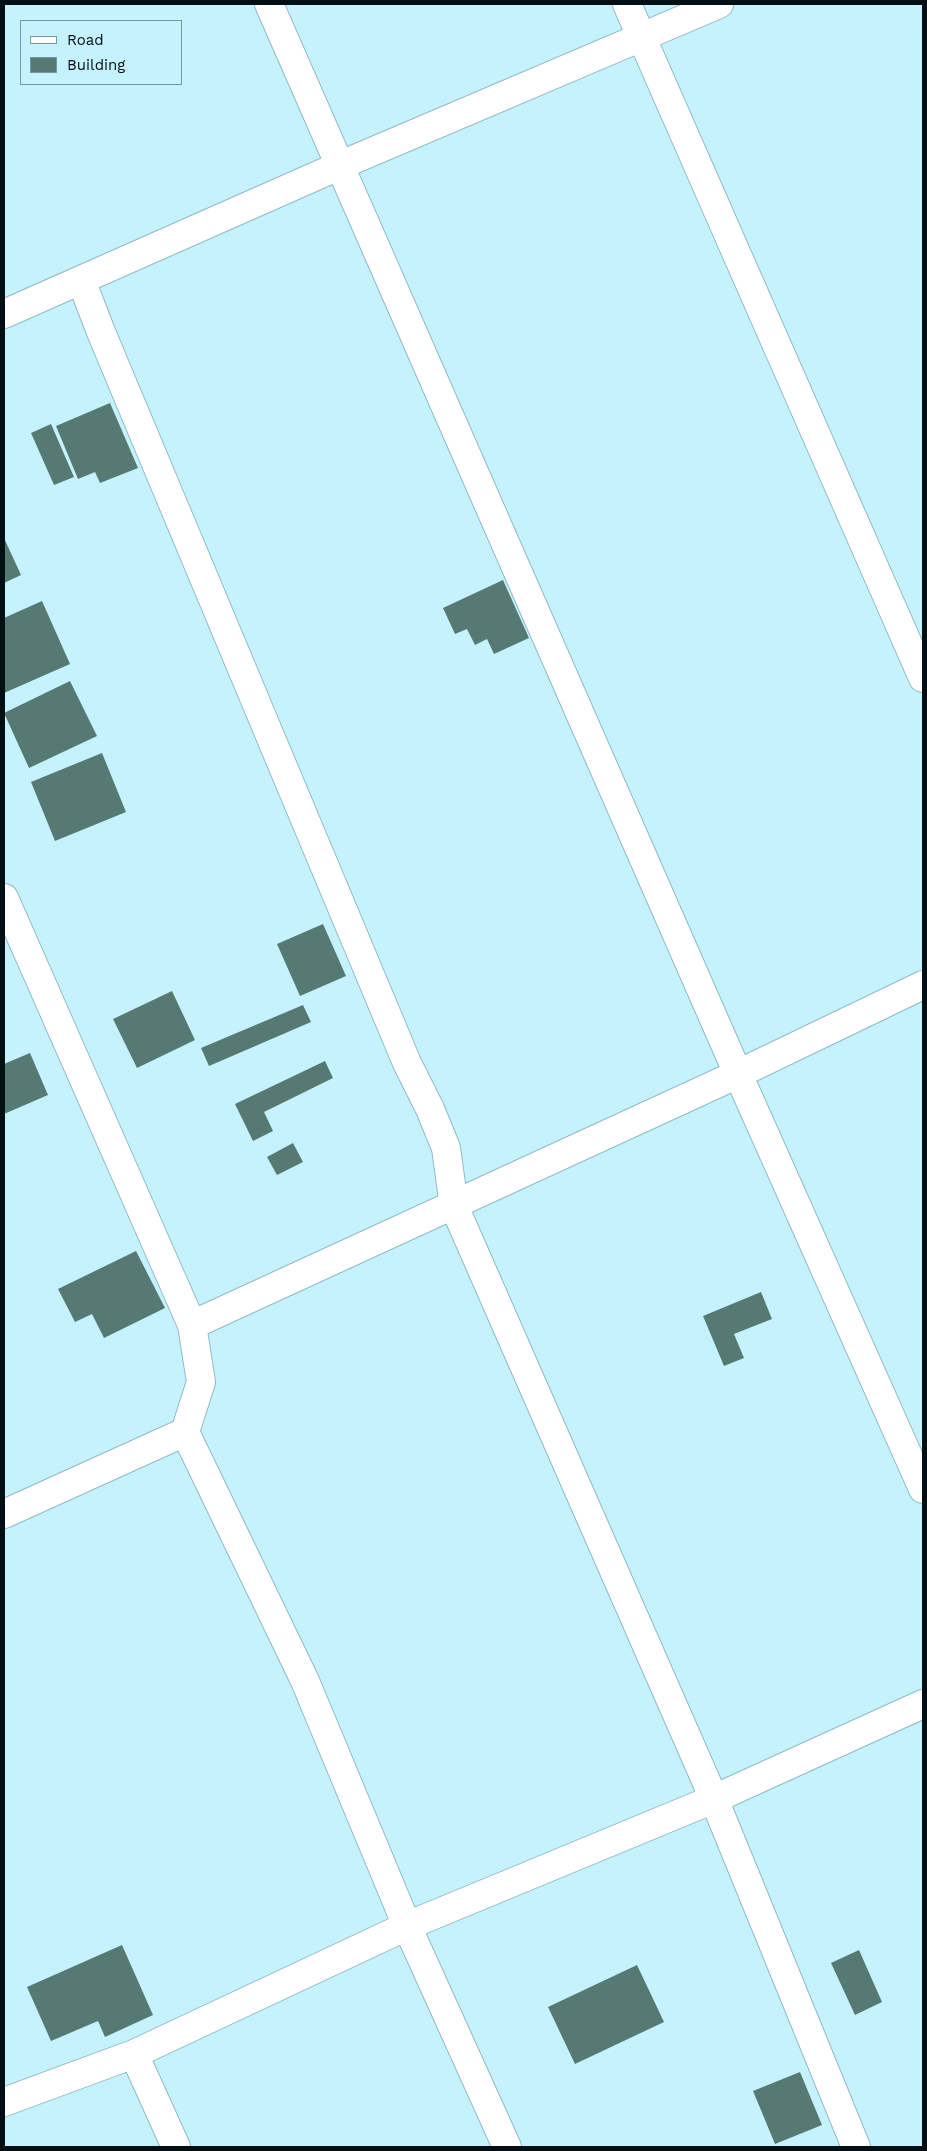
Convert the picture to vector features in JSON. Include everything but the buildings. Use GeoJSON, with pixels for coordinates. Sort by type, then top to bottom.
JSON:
{"type":"FeatureCollection","features":[{"type":"Feature","properties":{"kind":"street"},"geometry":{"type":"LineString","coordinates":[[269,4],[738,1074],[923,1489]]}},
{"type":"Feature","properties":{"kind":"street"},"geometry":{"type":"LineString","coordinates":[[627,4],[923,678]]}},
{"type":"Feature","properties":{"kind":"street"},"geometry":{"type":"LineString","coordinates":[[4,314],[340,165],[719,4]]}},
{"type":"Feature","properties":{"kind":"street"},"geometry":{"type":"LineString","coordinates":[[81,280],[101,332],[403,1054],[430,1109],[446,1148],[454,1206],[714,1799],[856,2147]]}},
{"type":"Feature","properties":{"kind":"street"},"geometry":{"type":"LineString","coordinates":[[4,898],[192,1325],[201,1382],[186,1432],[305,1681],[407,1926],[507,2147]]}},
{"type":"Feature","properties":{"kind":"street"},"geometry":{"type":"LineString","coordinates":[[192,1325],[738,1074],[923,985]]}},
{"type":"Feature","properties":{"kind":"street"},"geometry":{"type":"LineString","coordinates":[[4,1514],[186,1432]]}},
{"type":"Feature","properties":{"kind":"street"},"geometry":{"type":"LineString","coordinates":[[4,2102],[134,2054],[407,1926],[714,1799],[923,1704]]}},
{"type":"Feature","properties":{"kind":"street"},"geometry":{"type":"LineString","coordinates":[[134,2054],[176,2147]]}}]}
